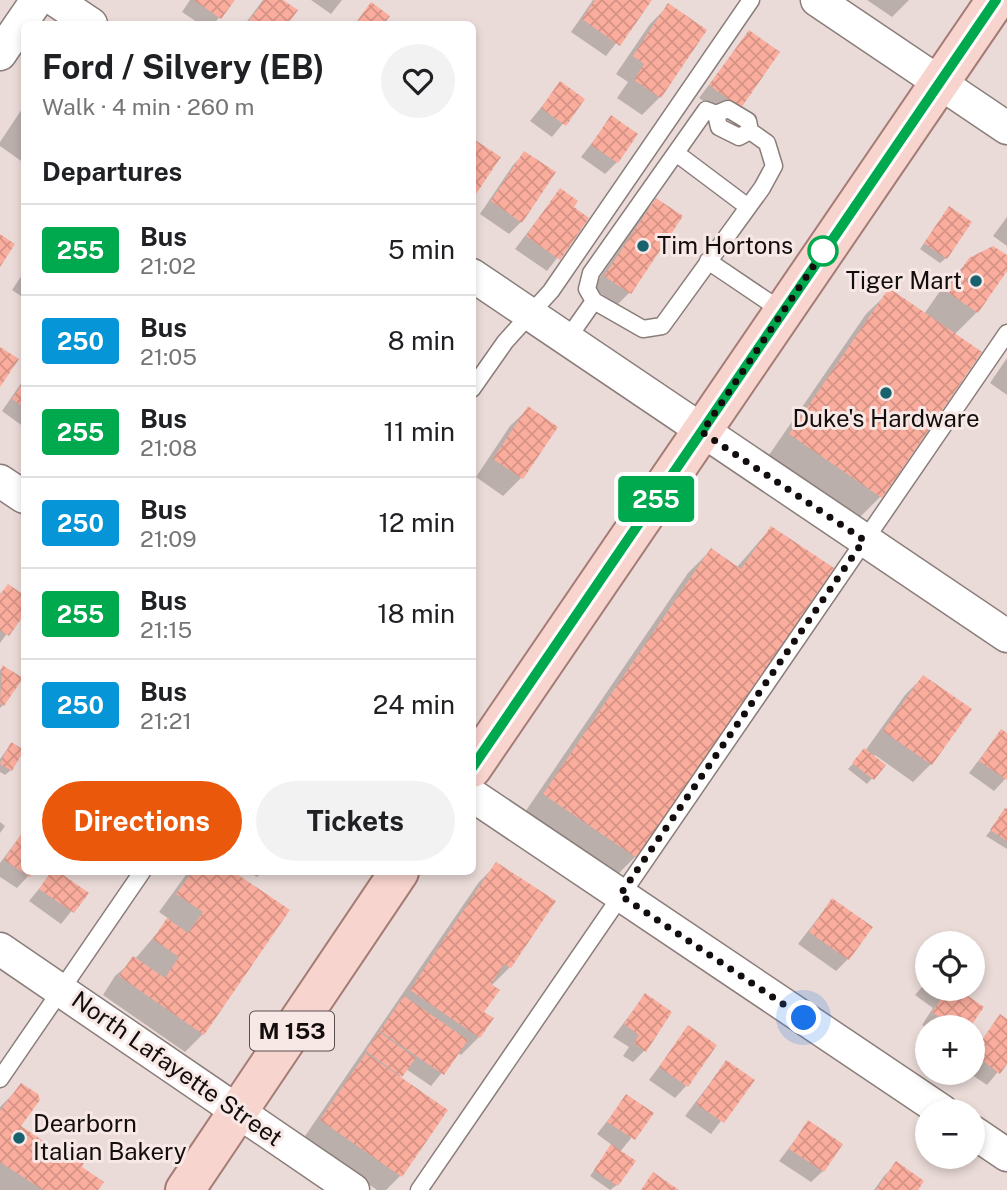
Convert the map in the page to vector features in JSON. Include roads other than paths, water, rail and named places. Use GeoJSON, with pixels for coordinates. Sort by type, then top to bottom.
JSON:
{"type":"FeatureCollection","features":[{"type":"Feature","properties":{"kind":"main road"},"geometry":{"type":"LineString","coordinates":[[476,762],[996,0]]}},
{"type":"Feature","properties":{"kind":"main road","name":"M 153"},"geometry":{"type":"LineString","coordinates":[[185,1190],[397,875]]}},
{"type":"Feature","properties":{"kind":"street"},"geometry":{"type":"LineString","coordinates":[[23,21],[37,0]]}},
{"type":"Feature","properties":{"kind":"street"},"geometry":{"type":"LineString","coordinates":[[55,0],[86,21]]}},
{"type":"Feature","properties":{"kind":"street"},"geometry":{"type":"LineString","coordinates":[[817,0],[1007,128]]}},
{"type":"Feature","properties":{"kind":"street"},"geometry":{"type":"LineString","coordinates":[[0,54],[21,23]]}},
{"type":"Feature","properties":{"kind":"street"},"geometry":{"type":"LineString","coordinates":[[476,278],[1007,636]]}},
{"type":"Feature","properties":{"kind":"street"},"geometry":{"type":"LineString","coordinates":[[0,481],[21,495]]}},
{"type":"Feature","properties":{"kind":"street"},"geometry":{"type":"LineString","coordinates":[[476,798],[924,1099]]}},
{"type":"Feature","properties":{"kind":"street","name":"North Lafayette Street"},"geometry":{"type":"LineString","coordinates":[[0,949],[353,1190]]}},
{"type":"Feature","properties":{"kind":"street"},"geometry":{"type":"LineString","coordinates":[[985,1140],[1007,1155]]}},
{"type":"Feature","properties":{"kind":"lane"},"geometry":{"type":"LineString","coordinates":[[476,383],[505,342],[551,291],[751,0]]}},
{"type":"Feature","properties":{"kind":"lane"},"geometry":{"type":"LineString","coordinates":[[706,110],[716,114],[719,127],[739,136],[750,131],[768,143],[774,166],[747,207],[662,326],[643,329],[594,300],[587,289],[591,274],[706,110]]}},
{"type":"Feature","properties":{"kind":"lane"},"geometry":{"type":"LineString","coordinates":[[664,126],[680,147],[747,207]]}},
{"type":"Feature","properties":{"kind":"lane"},"geometry":{"type":"LineString","coordinates":[[708,261],[782,311]]}},
{"type":"Feature","properties":{"kind":"lane"},"geometry":{"type":"LineString","coordinates":[[568,338],[594,300]]}},
{"type":"Feature","properties":{"kind":"lane"},"geometry":{"type":"LineString","coordinates":[[419,1190],[1007,333]]}},
{"type":"Feature","properties":{"kind":"lane"},"geometry":{"type":"LineString","coordinates":[[0,1079],[140,875]]}},
{"type":"Feature","properties":{"kind":"place","name":"Tim Hortons"},"geometry":{"type":"Point","coordinates":[643,246]}},
{"type":"Feature","properties":{"kind":"place","name":"Tiger Mart"},"geometry":{"type":"Point","coordinates":[976,281]}},
{"type":"Feature","properties":{"kind":"place","name":"Duke's Hardware"},"geometry":{"type":"Point","coordinates":[886,393]}},
{"type":"Feature","properties":{"kind":"place","name":"Dearborn Italian Bakery"},"geometry":{"type":"Point","coordinates":[19,1138]}}]}
